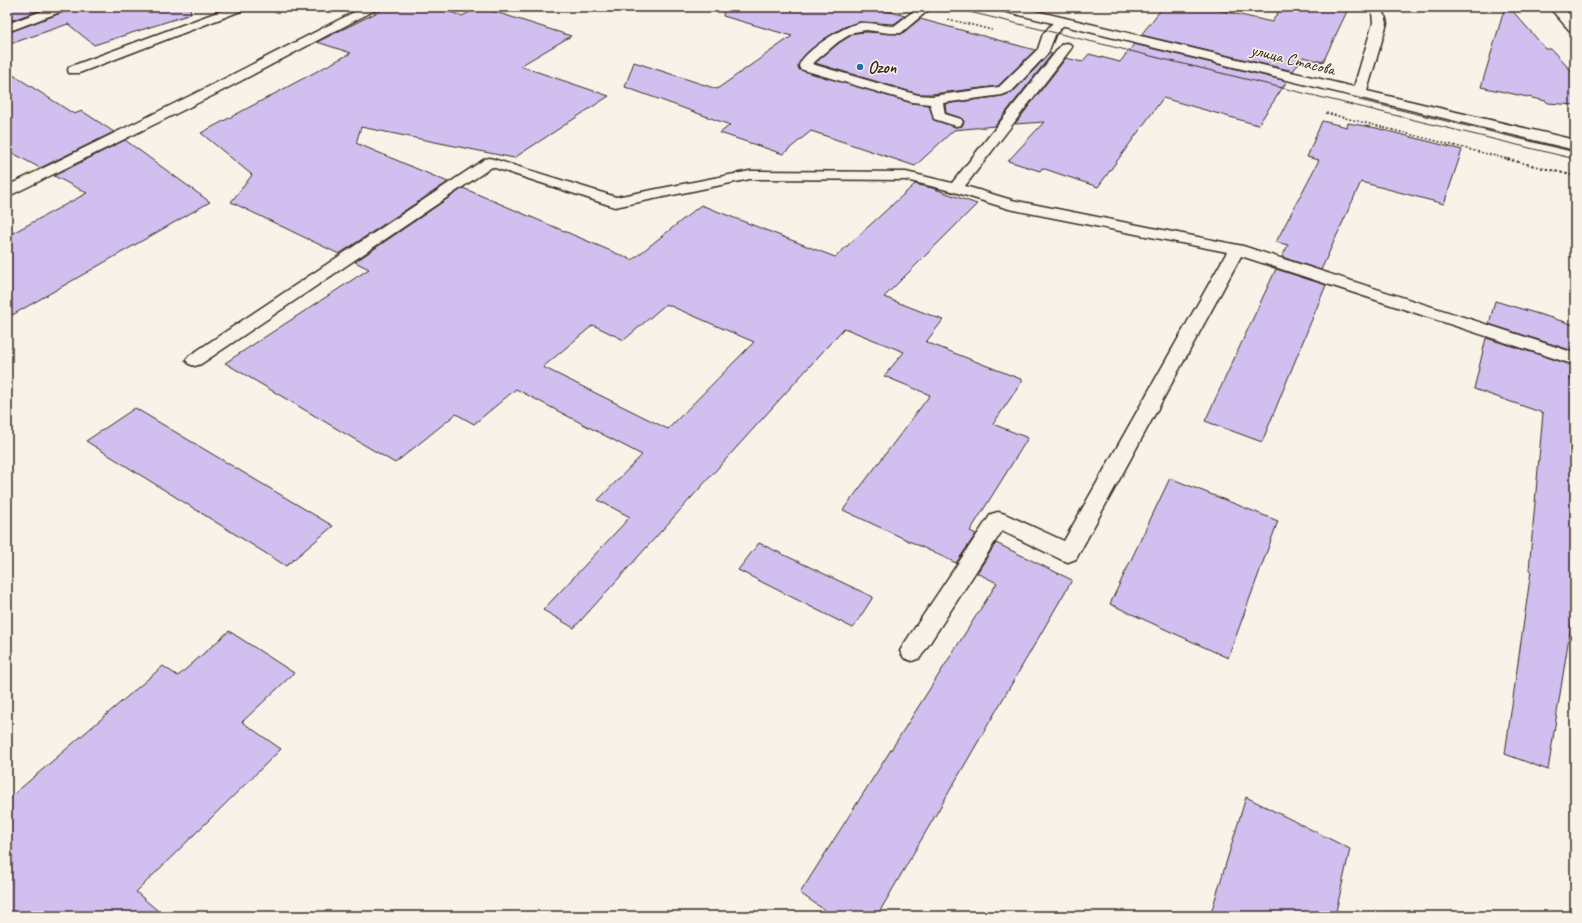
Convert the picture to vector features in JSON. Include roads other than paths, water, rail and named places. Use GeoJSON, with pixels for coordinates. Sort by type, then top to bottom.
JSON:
{"type":"FeatureCollection","features":[{"type":"Feature","properties":{"kind":"street","name":"улица Стасова"},"geometry":{"type":"LineString","coordinates":[[1003,7],[1575,146]]}},
{"type":"Feature","properties":{"kind":"street"},"geometry":{"type":"LineString","coordinates":[[1359,94],[1380,23],[1378,12],[1375,7]]}},
{"type":"Feature","properties":{"kind":"street"},"geometry":{"type":"LineString","coordinates":[[1555,7],[1575,28]]}},
{"type":"Feature","properties":{"kind":"lane"},"geometry":{"type":"LineString","coordinates":[[7,28],[64,7]]}},
{"type":"Feature","properties":{"kind":"lane"},"geometry":{"type":"LineString","coordinates":[[74,70],[242,7]]}},
{"type":"Feature","properties":{"kind":"lane"},"geometry":{"type":"LineString","coordinates":[[7,192],[213,90],[373,7]]}},
{"type":"Feature","properties":{"kind":"lane"},"geometry":{"type":"LineString","coordinates":[[926,7],[897,30],[892,31],[867,26],[849,29],[805,64],[808,67],[917,99],[936,100],[994,93],[1007,88],[1044,50],[1044,42],[1061,21]]}},
{"type":"Feature","properties":{"kind":"lane"},"geometry":{"type":"LineString","coordinates":[[956,188],[1066,47]]}},
{"type":"Feature","properties":{"kind":"lane"},"geometry":{"type":"LineString","coordinates":[[936,100],[939,116],[956,122]]}},
{"type":"Feature","properties":{"kind":"lane"},"geometry":{"type":"LineString","coordinates":[[195,360],[490,162],[615,202],[750,175],[906,176],[956,188],[1009,204],[1237,249],[1575,359]]}},
{"type":"Feature","properties":{"kind":"lane"},"geometry":{"type":"LineString","coordinates":[[912,651],[998,520],[1068,553],[1237,249]]}},
{"type":"Feature","properties":{"kind":"tram line"},"geometry":{"type":"LineString","coordinates":[[949,7],[1575,159]]}},
{"type":"Feature","properties":{"kind":"tram line"},"geometry":{"type":"LineString","coordinates":[[1359,100],[1575,152]]}},
{"type":"Feature","properties":{"kind":"place","name":"Ozon"},"geometry":{"type":"Point","coordinates":[860,67]}}]}
